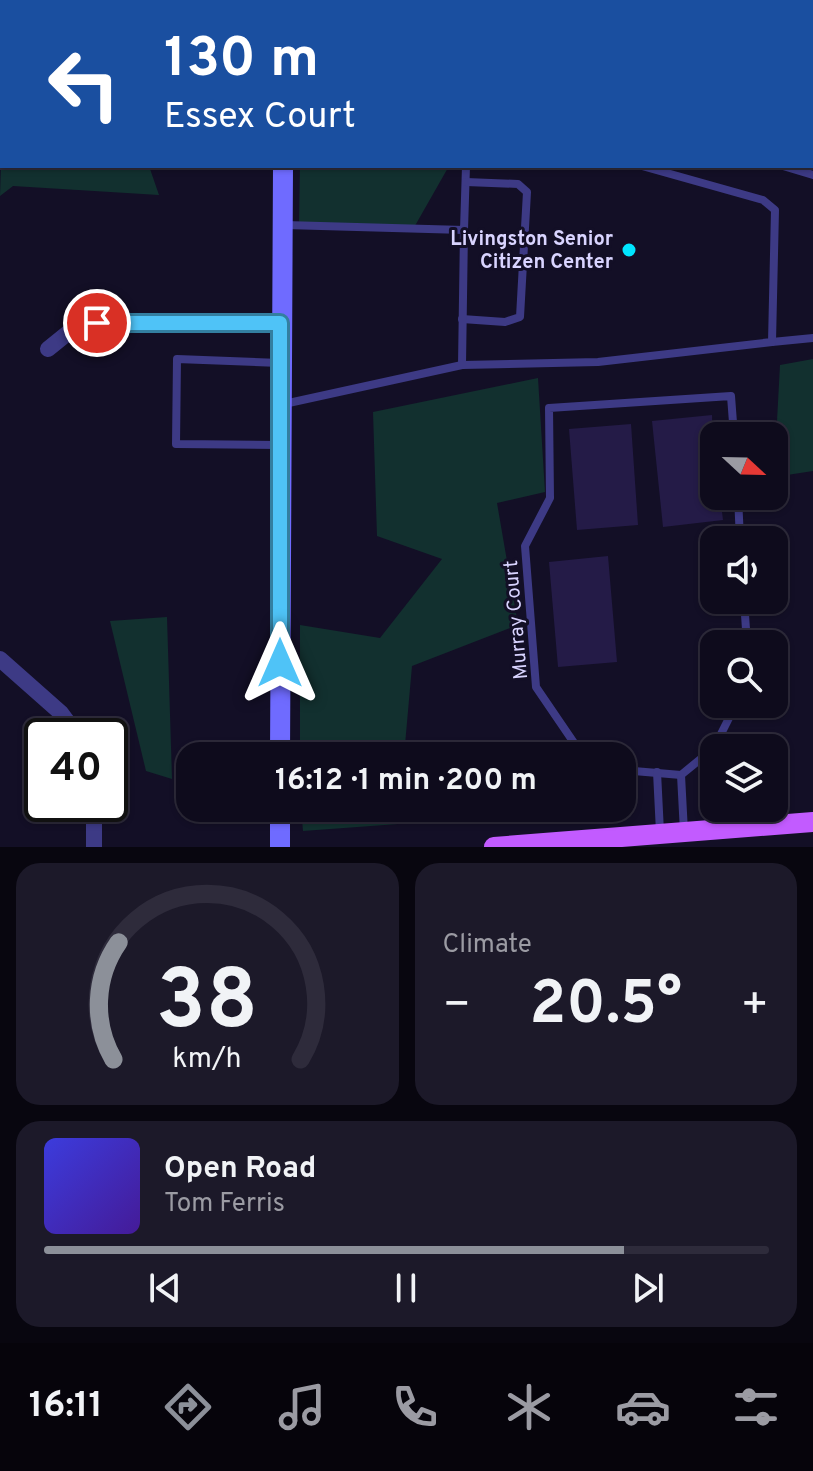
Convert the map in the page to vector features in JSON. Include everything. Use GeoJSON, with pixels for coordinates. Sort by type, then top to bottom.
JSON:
{"type":"FeatureCollection","features":[{"type":"Feature","properties":{"kind":"main road"},"geometry":{"type":"LineString","coordinates":[[494,847],[670,837],[813,822]]}},
{"type":"Feature","properties":{"kind":"street"},"geometry":{"type":"LineString","coordinates":[[280,742],[283,168]]}},
{"type":"Feature","properties":{"kind":"street"},"geometry":{"type":"LineString","coordinates":[[48,349],[74,328],[97,323],[280,323]]}},
{"type":"Feature","properties":{"kind":"street"},"geometry":{"type":"LineString","coordinates":[[0,659],[65,718]]}},
{"type":"Feature","properties":{"kind":"street"},"geometry":{"type":"LineString","coordinates":[[94,822],[94,847]]}},
{"type":"Feature","properties":{"kind":"street"},"geometry":{"type":"LineString","coordinates":[[280,822],[280,847]]}},
{"type":"Feature","properties":{"kind":"lane"},"geometry":{"type":"LineString","coordinates":[[462,365],[466,168]]}},
{"type":"Feature","properties":{"kind":"lane"},"geometry":{"type":"LineString","coordinates":[[649,168],[763,200],[775,210],[772,342]]}},
{"type":"Feature","properties":{"kind":"lane"},"geometry":{"type":"LineString","coordinates":[[790,168],[813,175]]}},
{"type":"Feature","properties":{"kind":"lane"},"geometry":{"type":"LineString","coordinates":[[462,319],[505,322],[520,317],[527,192],[518,184],[466,182]]}},
{"type":"Feature","properties":{"kind":"lane"},"geometry":{"type":"LineString","coordinates":[[282,225],[464,230]]}},
{"type":"Feature","properties":{"kind":"lane"},"geometry":{"type":"LineString","coordinates":[[280,405],[462,365],[598,362],[813,338]]}},
{"type":"Feature","properties":{"kind":"lane"},"geometry":{"type":"LineString","coordinates":[[280,363],[177,359],[176,444],[280,445]]}},
{"type":"Feature","properties":{"kind":"lane","name":"Murray Court"},"geometry":{"type":"LineString","coordinates":[[573,742],[536,687],[525,546],[550,498],[549,408],[731,396],[733,422]]}},
{"type":"Feature","properties":{"kind":"lane"},"geometry":{"type":"LineString","coordinates":[[670,837],[681,775],[700,759]]}},
{"type":"Feature","properties":{"kind":"lane"},"geometry":{"type":"LineString","coordinates":[[636,771],[681,775]]}},
{"type":"Feature","properties":{"kind":"lane"},"geometry":{"type":"LineString","coordinates":[[657,772],[670,837]]}},
{"type":"Feature","properties":{"kind":"green space"},"geometry":{"type":"Polygon","coordinates":[[[1,168],[150,168],[159,195],[13,186],[0,196],[1,168]]]}},
{"type":"Feature","properties":{"kind":"green space"},"geometry":{"type":"Polygon","coordinates":[[[300,168],[448,168],[412,231],[299,224],[300,168]]]}},
{"type":"Feature","properties":{"kind":"green space"},"geometry":{"type":"Polygon","coordinates":[[[813,359],[813,471],[788,475],[788,422],[777,422],[780,365],[813,359]]]}},
{"type":"Feature","properties":{"kind":"green space"},"geometry":{"type":"Polygon","coordinates":[[[538,378],[545,492],[497,503],[518,625],[412,666],[405,742],[300,742],[300,625],[380,638],[442,559],[377,536],[373,412],[538,378]]]}},
{"type":"Feature","properties":{"kind":"green space"},"geometry":{"type":"Polygon","coordinates":[[[167,617],[172,779],[146,771],[110,621],[167,617]]]}},
{"type":"Feature","properties":{"kind":"green space"},"geometry":{"type":"Polygon","coordinates":[[[302,822],[398,822],[398,824],[303,831],[302,822]]]}},
{"type":"Feature","properties":{"kind":"building"},"geometry":{"type":"Polygon","coordinates":[[[712,415],[712,422],[700,422],[700,510],[722,510],[723,520],[663,527],[652,421],[712,415]]]}},
{"type":"Feature","properties":{"kind":"building"},"geometry":{"type":"Polygon","coordinates":[[[631,424],[638,525],[577,530],[569,429],[631,424]]]}},
{"type":"Feature","properties":{"kind":"building"},"geometry":{"type":"Polygon","coordinates":[[[608,556],[617,662],[558,667],[549,562],[608,556]]]}},
{"type":"Feature","properties":{"kind":"place","name":"Livingston Senior Citizen Center"},"geometry":{"type":"Point","coordinates":[629,250]}},
{"type":"Feature","properties":{"kind":"route"},"geometry":{"type":"LineString","coordinates":[[97,323],[280,323],[280,663]]}}]}
